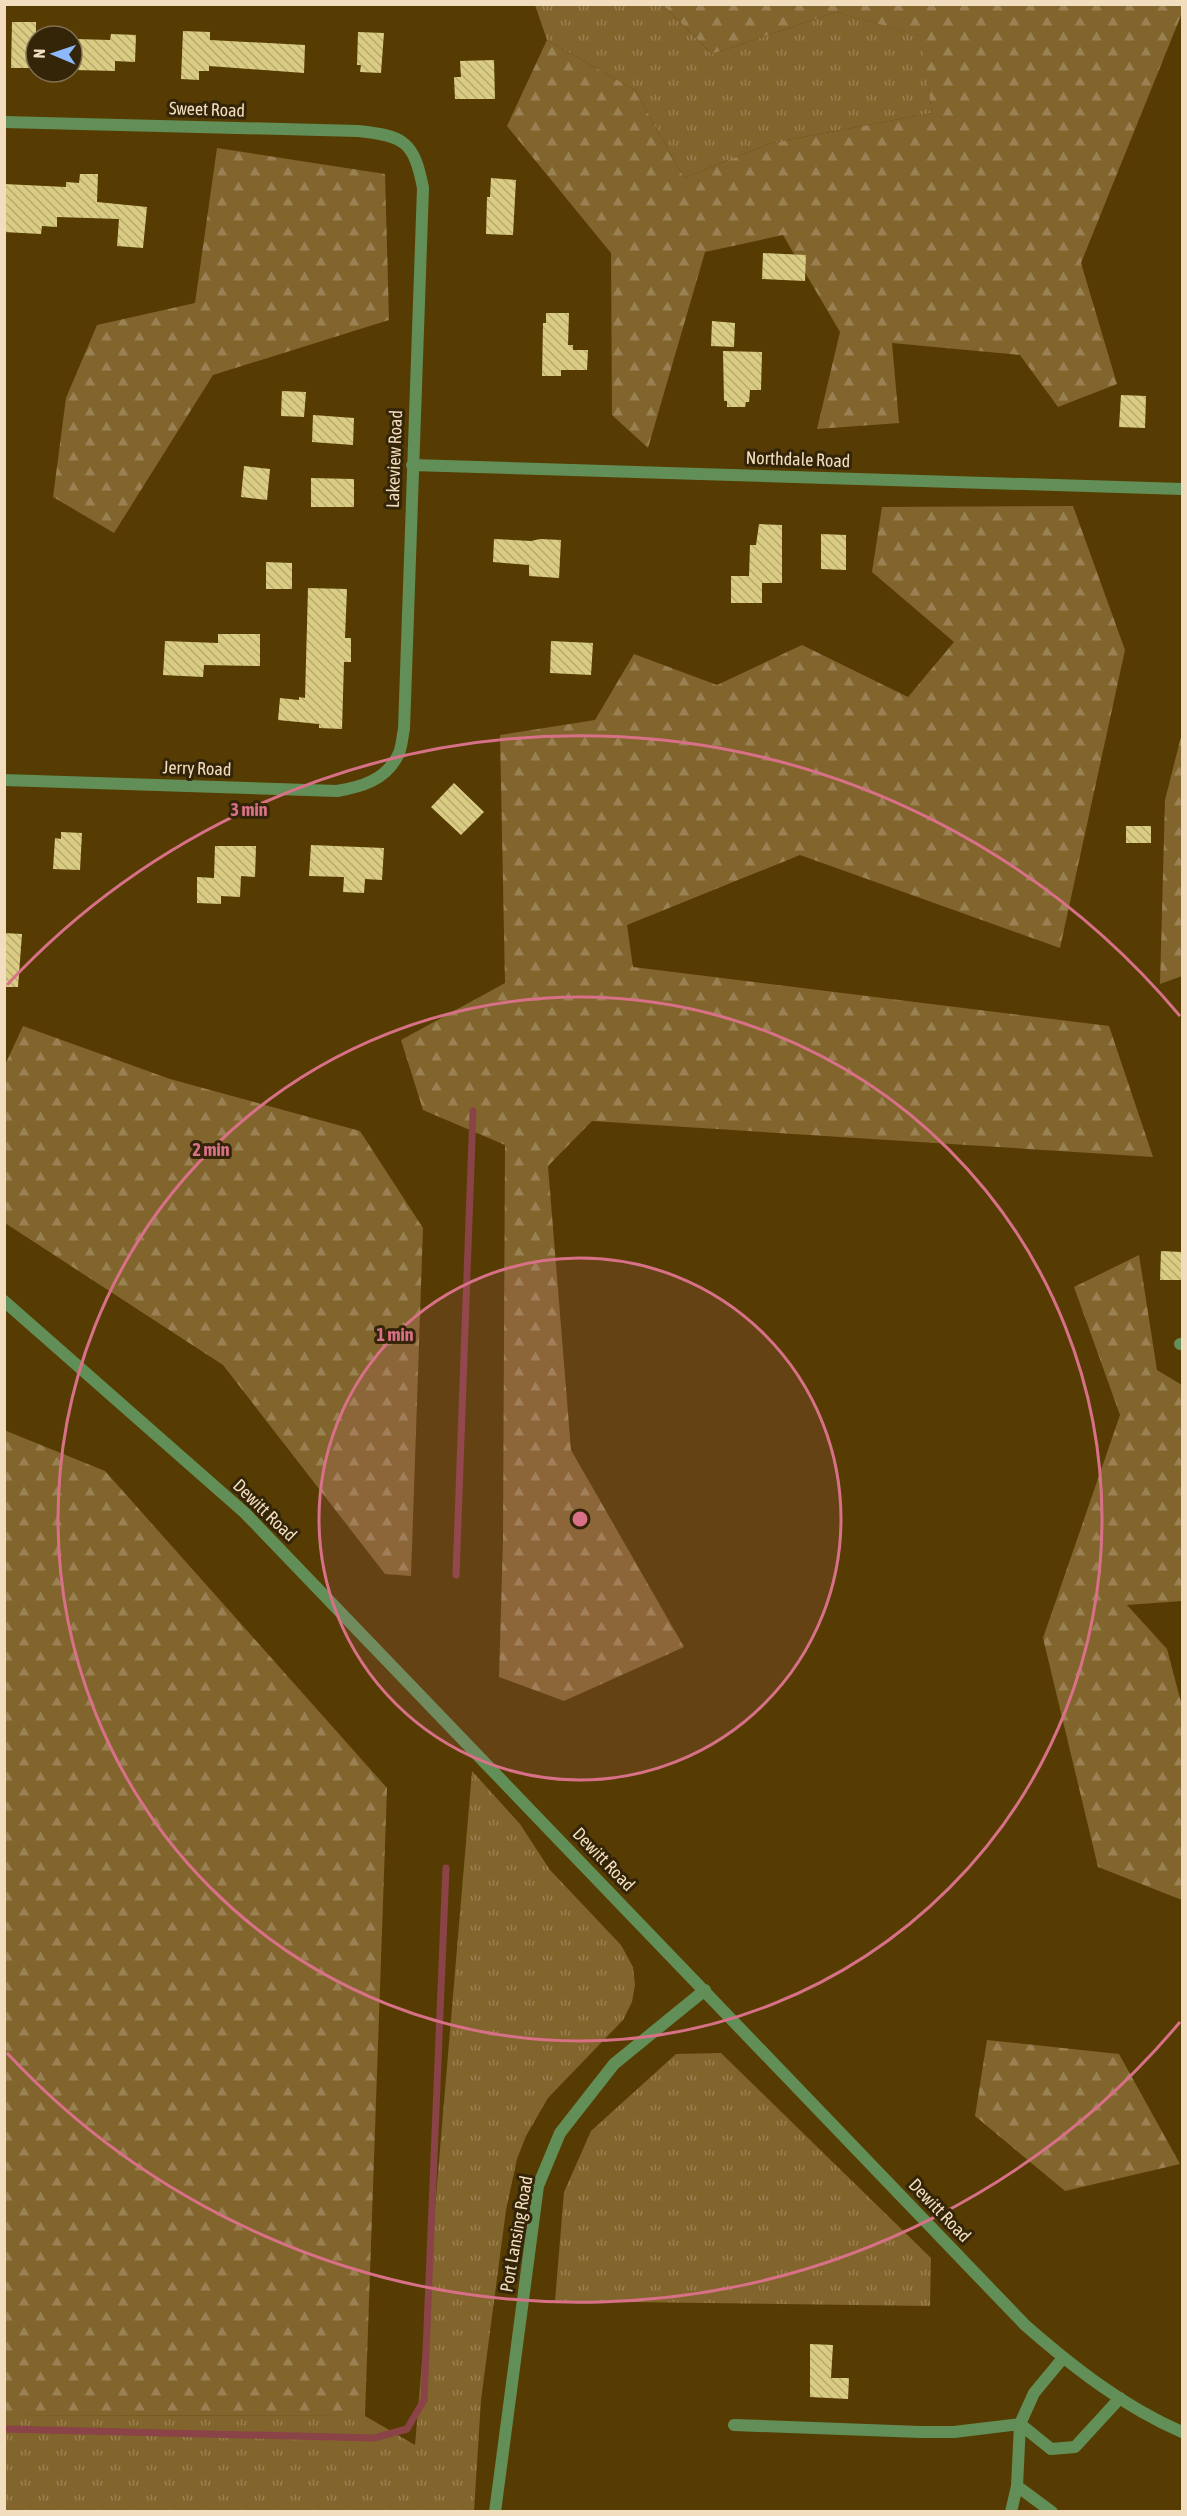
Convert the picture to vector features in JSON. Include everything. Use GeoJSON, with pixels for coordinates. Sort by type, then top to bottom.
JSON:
{"type":"FeatureCollection","features":[{"type":"Feature","properties":{"kind":"street","name":"Sweet Road"},"geometry":{"type":"LineString","coordinates":[[4,122],[358,131],[383,134],[406,143]]}},
{"type":"Feature","properties":{"kind":"street","name":"Lakeview Road"},"geometry":{"type":"LineString","coordinates":[[384,773],[398,756],[404,729],[423,188],[418,163],[406,143]]}},
{"type":"Feature","properties":{"kind":"street","name":"Northdale Road"},"geometry":{"type":"LineString","coordinates":[[412,465],[1182,489]]}},
{"type":"Feature","properties":{"kind":"street","name":"Jerry Road"},"geometry":{"type":"LineString","coordinates":[[4,780],[337,791],[363,787],[384,773]]}},
{"type":"Feature","properties":{"kind":"street","name":"Dewitt Road"},"geometry":{"type":"LineString","coordinates":[[4,1301],[245,1513],[1025,2325],[1063,2358],[1120,2398],[1182,2432]]}},
{"type":"Feature","properties":{"kind":"street","name":"Port Lansing Road"},"geometry":{"type":"LineString","coordinates":[[495,2511],[538,2186],[560,2133],[614,2064],[705,1990]]}},
{"type":"Feature","properties":{"kind":"street"},"geometry":{"type":"LineString","coordinates":[[1011,2511],[1017,2486],[1020,2424],[1034,2393],[1063,2358]]}},
{"type":"Feature","properties":{"kind":"street"},"geometry":{"type":"LineString","coordinates":[[734,2424],[954,2432],[1020,2424],[1051,2449],[1075,2447],[1120,2398]]}},
{"type":"Feature","properties":{"kind":"street"},"geometry":{"type":"LineString","coordinates":[[1017,2486],[1052,2511]]}},
{"type":"Feature","properties":{"kind":"green space"},"geometry":{"type":"Polygon","coordinates":[[[535,5],[663,5],[712,54],[836,12],[921,36],[932,113],[771,143],[684,178],[635,90],[547,40],[535,5]]]}},
{"type":"Feature","properties":{"kind":"green space"},"geometry":{"type":"Polygon","coordinates":[[[663,5],[1182,5],[1182,13],[1081,263],[1117,384],[1058,407],[1020,355],[892,343],[899,423],[817,429],[840,332],[783,235],[705,252],[648,448],[612,415],[611,253],[507,126],[547,40],[635,90],[684,178],[771,143],[932,113],[920,36],[836,12],[712,54],[663,5]]]}},
{"type":"Feature","properties":{"kind":"green space"},"geometry":{"type":"Polygon","coordinates":[[[217,148],[385,174],[389,320],[213,375],[114,533],[53,497],[66,398],[97,325],[195,303],[217,148]]]}},
{"type":"Feature","properties":{"kind":"green space"},"geometry":{"type":"Polygon","coordinates":[[[1073,506],[1125,650],[1060,948],[800,855],[627,925],[633,967],[1109,1026],[1153,1157],[592,1121],[548,1166],[571,1450],[684,1647],[564,1701],[499,1677],[503,1539],[505,1145],[423,1110],[401,1040],[505,983],[500,735],[595,720],[634,654],[717,685],[802,645],[908,697],[954,642],[872,572],[882,507],[1073,506]]]}},
{"type":"Feature","properties":{"kind":"green space"},"geometry":{"type":"Polygon","coordinates":[[[1182,733],[1182,976],[1160,984],[1165,800],[1182,733]]]}},
{"type":"Feature","properties":{"kind":"green space"},"geometry":{"type":"Polygon","coordinates":[[[23,1026],[170,1079],[360,1131],[423,1228],[411,1576],[385,1574],[223,1365],[5,1223],[5,1065],[23,1026]]]}},
{"type":"Feature","properties":{"kind":"green space"},"geometry":{"type":"Polygon","coordinates":[[[1139,1255],[1157,1370],[1182,1385],[1182,1601],[1127,1605],[1167,1649],[1182,1706],[1182,1900],[1098,1867],[1043,1638],[1120,1415],[1074,1287],[1139,1255]]]}},
{"type":"Feature","properties":{"kind":"green space"},"geometry":{"type":"Polygon","coordinates":[[[4,1430],[105,1471],[387,1788],[365,2416],[5,2415],[4,1430]]]}},
{"type":"Feature","properties":{"kind":"green space"},"geometry":{"type":"Polygon","coordinates":[[[472,1771],[520,1824],[550,1870],[621,1945],[633,1967],[635,1985],[632,2002],[623,2020],[548,2098],[526,2136],[517,2159],[506,2210],[481,2400],[474,2511],[5,2511],[5,2415],[365,2416],[415,2445],[472,1771]]]}},
{"type":"Feature","properties":{"kind":"green space"},"geometry":{"type":"Polygon","coordinates":[[[987,2040],[1119,2054],[1180,2164],[1065,2191],[975,2116],[987,2040]]]}},
{"type":"Feature","properties":{"kind":"green space"},"geometry":{"type":"Polygon","coordinates":[[[721,2053],[931,2258],[930,2306],[555,2301],[564,2192],[591,2131],[676,2054],[721,2053]]]}},
{"type":"Feature","properties":{"kind":"building"},"geometry":{"type":"Polygon","coordinates":[[[12,22],[36,22],[36,24],[24,24],[24,68],[11,68],[12,22]]]}},
{"type":"Feature","properties":{"kind":"building"},"geometry":{"type":"Polygon","coordinates":[[[183,31],[210,32],[210,40],[305,45],[304,73],[209,66],[209,71],[199,71],[199,80],[181,79],[183,31]]]}},
{"type":"Feature","properties":{"kind":"building"},"geometry":{"type":"Polygon","coordinates":[[[358,32],[384,33],[381,73],[360,72],[361,65],[357,65],[358,32]]]}},
{"type":"Feature","properties":{"kind":"building"},"geometry":{"type":"Polygon","coordinates":[[[111,34],[136,35],[135,62],[115,61],[115,71],[84,70],[84,39],[110,40],[111,34]]]}},
{"type":"Feature","properties":{"kind":"building"},"geometry":{"type":"Polygon","coordinates":[[[494,60],[495,99],[455,99],[454,77],[461,77],[460,61],[494,60]]]}},
{"type":"Feature","properties":{"kind":"building"},"geometry":{"type":"Polygon","coordinates":[[[80,174],[98,174],[97,202],[147,207],[143,248],[117,246],[119,219],[57,217],[57,227],[42,226],[41,234],[4,232],[4,184],[66,187],[66,182],[79,183],[80,174]]]}},
{"type":"Feature","properties":{"kind":"building"},"geometry":{"type":"Polygon","coordinates":[[[491,178],[516,180],[513,235],[486,234],[487,197],[490,197],[491,178]]]}},
{"type":"Feature","properties":{"kind":"building"},"geometry":{"type":"Polygon","coordinates":[[[763,253],[806,255],[805,281],[762,279],[763,253]]]}},
{"type":"Feature","properties":{"kind":"building"},"geometry":{"type":"Polygon","coordinates":[[[546,313],[569,313],[568,345],[573,345],[573,350],[588,350],[587,370],[561,370],[561,376],[542,376],[543,323],[546,323],[546,313]]]}},
{"type":"Feature","properties":{"kind":"building"},"geometry":{"type":"Polygon","coordinates":[[[712,321],[735,323],[734,347],[711,346],[712,321]]]}},
{"type":"Feature","properties":{"kind":"building"},"geometry":{"type":"Polygon","coordinates":[[[723,351],[762,352],[761,390],[750,390],[749,402],[746,402],[745,407],[727,407],[727,401],[724,401],[723,351]]]}},
{"type":"Feature","properties":{"kind":"building"},"geometry":{"type":"Polygon","coordinates":[[[282,391],[306,392],[304,417],[281,416],[282,391]]]}},
{"type":"Feature","properties":{"kind":"building"},"geometry":{"type":"Polygon","coordinates":[[[1121,395],[1146,396],[1145,428],[1119,427],[1121,395]]]}},
{"type":"Feature","properties":{"kind":"building"},"geometry":{"type":"Polygon","coordinates":[[[313,415],[354,418],[353,445],[312,442],[313,415]]]}},
{"type":"Feature","properties":{"kind":"building"},"geometry":{"type":"Polygon","coordinates":[[[244,466],[270,469],[267,500],[241,497],[244,466]]]}},
{"type":"Feature","properties":{"kind":"building"},"geometry":{"type":"Polygon","coordinates":[[[311,478],[354,479],[354,507],[311,507],[311,478]]]}},
{"type":"Feature","properties":{"kind":"building"},"geometry":{"type":"Polygon","coordinates":[[[759,524],[782,525],[782,583],[762,583],[762,603],[731,603],[731,576],[749,576],[750,545],[756,545],[759,524]]]}},
{"type":"Feature","properties":{"kind":"building"},"geometry":{"type":"Polygon","coordinates":[[[821,534],[846,535],[846,570],[821,569],[821,534]]]}},
{"type":"Feature","properties":{"kind":"building"},"geometry":{"type":"Polygon","coordinates":[[[494,539],[561,540],[559,578],[529,576],[529,565],[493,562],[494,539]]]}},
{"type":"Feature","properties":{"kind":"building"},"geometry":{"type":"Polygon","coordinates":[[[266,562],[292,563],[292,589],[266,589],[266,562]]]}},
{"type":"Feature","properties":{"kind":"building"},"geometry":{"type":"Polygon","coordinates":[[[308,588],[347,589],[345,638],[351,638],[351,662],[344,662],[342,729],[319,728],[319,724],[278,720],[280,698],[299,700],[299,697],[305,698],[308,588]]]}},
{"type":"Feature","properties":{"kind":"building"},"geometry":{"type":"Polygon","coordinates":[[[218,634],[260,634],[260,666],[204,665],[203,677],[163,675],[165,641],[218,643],[218,634]]]}},
{"type":"Feature","properties":{"kind":"building"},"geometry":{"type":"Polygon","coordinates":[[[551,641],[593,643],[591,675],[550,673],[551,641]]]}},
{"type":"Feature","properties":{"kind":"building"},"geometry":{"type":"Polygon","coordinates":[[[454,783],[484,812],[461,835],[431,807],[454,783]]]}},
{"type":"Feature","properties":{"kind":"building"},"geometry":{"type":"Polygon","coordinates":[[[1126,826],[1151,826],[1151,843],[1126,843],[1126,826]]]}},
{"type":"Feature","properties":{"kind":"building"},"geometry":{"type":"Polygon","coordinates":[[[61,832],[82,833],[80,870],[53,869],[55,838],[61,839],[61,832]]]}},
{"type":"Feature","properties":{"kind":"building"},"geometry":{"type":"Polygon","coordinates":[[[311,845],[384,848],[382,880],[365,879],[364,893],[343,892],[344,877],[309,876],[311,845]]]}},
{"type":"Feature","properties":{"kind":"building"},"geometry":{"type":"Polygon","coordinates":[[[215,846],[256,846],[255,877],[241,876],[240,897],[221,896],[221,904],[197,903],[197,877],[214,878],[215,846]]]}},
{"type":"Feature","properties":{"kind":"building"},"geometry":{"type":"Polygon","coordinates":[[[4,933],[22,934],[18,987],[4,987],[4,933]]]}},
{"type":"Feature","properties":{"kind":"building"},"geometry":{"type":"Polygon","coordinates":[[[1161,1251],[1182,1252],[1182,1280],[1160,1280],[1161,1251]]]}},
{"type":"Feature","properties":{"kind":"building"},"geometry":{"type":"Polygon","coordinates":[[[810,2344],[833,2345],[831,2378],[849,2378],[848,2399],[810,2397],[810,2344]]]}},
{"type":"Feature","properties":{"kind":"waterway"},"geometry":{"type":"LineString","coordinates":[[456,1575],[473,1111]]}},
{"type":"Feature","properties":{"kind":"waterway"},"geometry":{"type":"LineString","coordinates":[[4,2429],[374,2438],[407,2429],[424,2400],[446,1868]]}}]}
